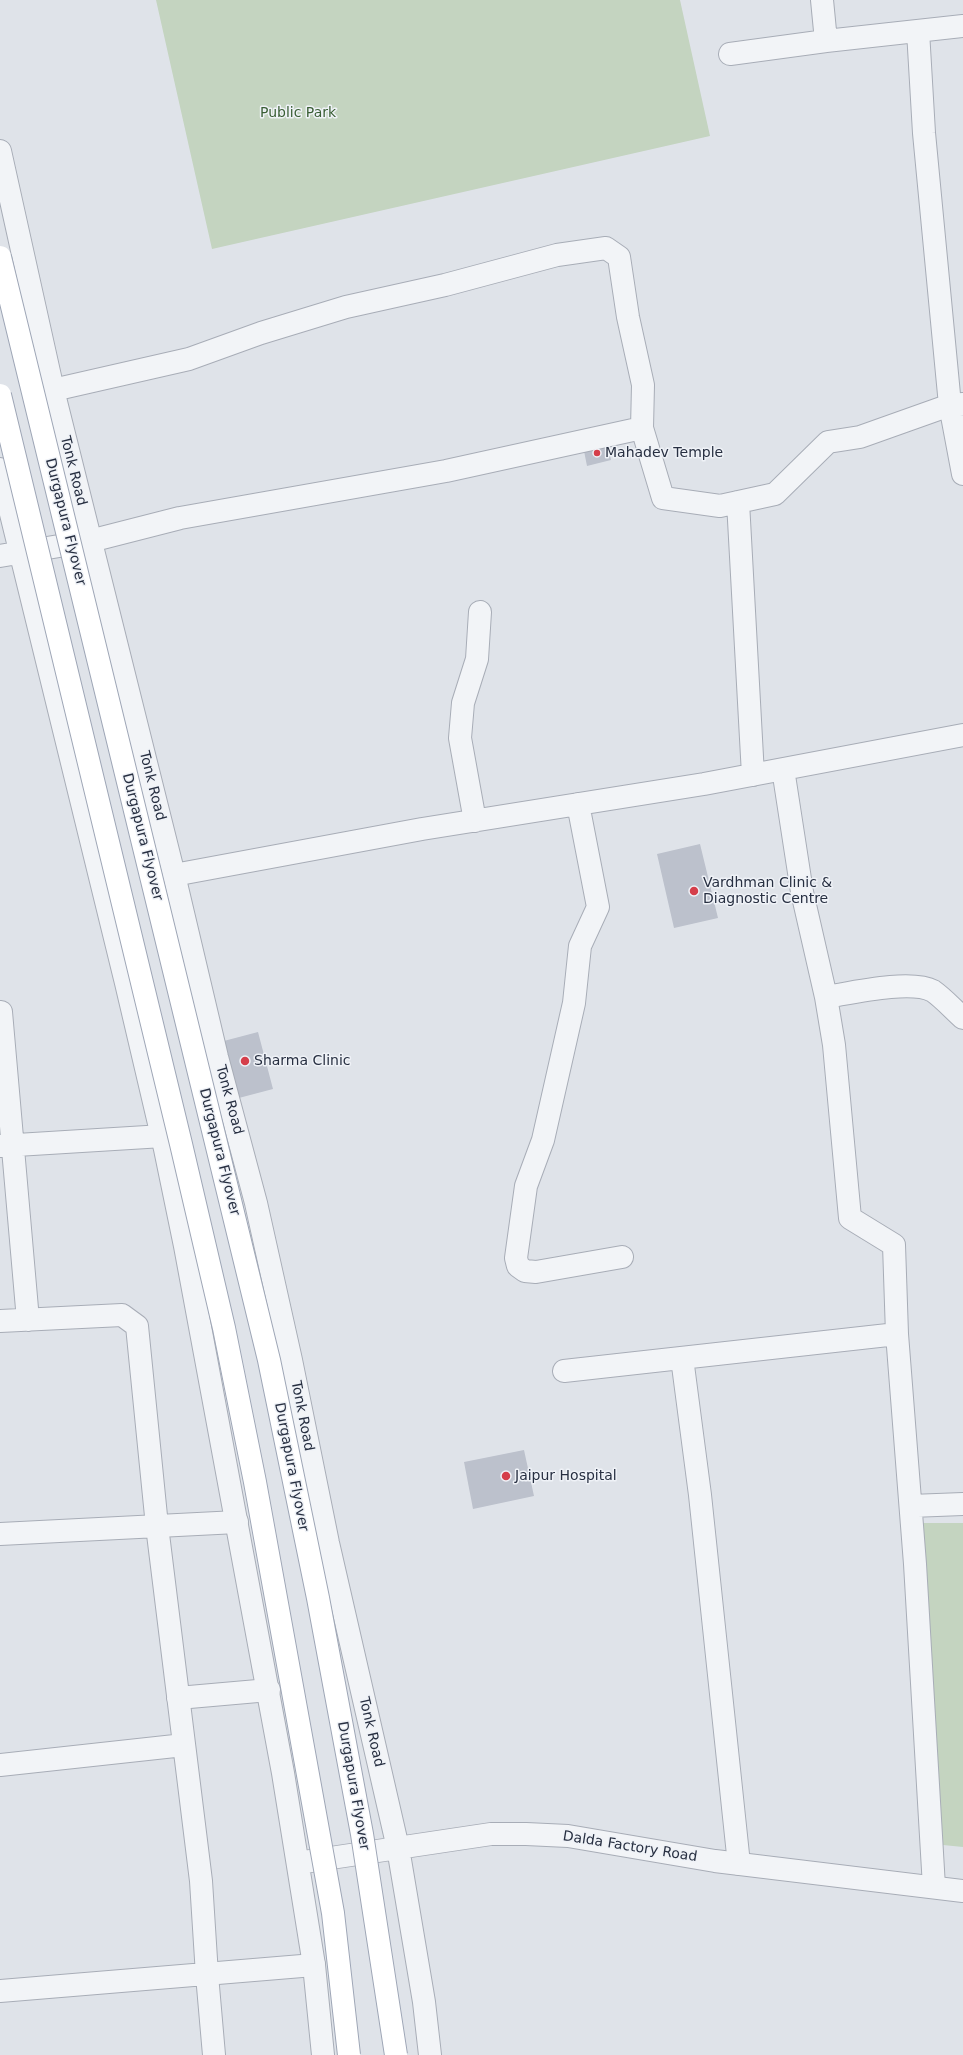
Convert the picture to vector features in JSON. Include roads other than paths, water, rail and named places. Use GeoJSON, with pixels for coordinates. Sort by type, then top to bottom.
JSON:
{"type":"FeatureCollection","features":[{"type":"Feature","properties":{"kind":"main road","name":"Durgapura Flyover"},"geometry":{"type":"LineString","coordinates":[[0,257],[269,1360],[316,1591],[360,1826],[396,2055]]}},
{"type":"Feature","properties":{"kind":"main road"},"geometry":{"type":"LineString","coordinates":[[0,395],[178,1128],[224,1328],[255,1482],[333,1913],[349,2055]]}},
{"type":"Feature","properties":{"kind":"street"},"geometry":{"type":"LineString","coordinates":[[822,0],[826,41]]}},
{"type":"Feature","properties":{"kind":"street"},"geometry":{"type":"LineString","coordinates":[[730,54],[826,41],[963,26]]}},
{"type":"Feature","properties":{"kind":"street"},"geometry":{"type":"LineString","coordinates":[[918,31],[924,133],[963,474]]}},
{"type":"Feature","properties":{"kind":"street","name":"Tonk Road"},"geometry":{"type":"LineString","coordinates":[[0,151],[53,390],[174,875],[217,1057],[256,1203],[291,1360],[328,1543],[398,1848],[424,2002],[430,2055]]}},
{"type":"Feature","properties":{"kind":"street"},"geometry":{"type":"LineString","coordinates":[[53,390],[188,359],[261,332],[346,307],[445,285],[557,255],[606,248],[619,257],[628,317],[643,385],[642,428],[663,498],[720,506],[775,494],[828,442],[860,437],[956,405]]}},
{"type":"Feature","properties":{"kind":"street"},"geometry":{"type":"LineString","coordinates":[[0,556],[90,541],[180,518],[446,471],[642,428]]}},
{"type":"Feature","properties":{"kind":"street"},"geometry":{"type":"LineString","coordinates":[[0,469],[22,552],[163,1136],[186,1246],[269,1690],[314,1965],[323,2055]]}},
{"type":"Feature","properties":{"kind":"street"},"geometry":{"type":"LineString","coordinates":[[738,502],[753,775]]}},
{"type":"Feature","properties":{"kind":"street"},"geometry":{"type":"LineString","coordinates":[[475,821],[460,738],[463,703],[478,659],[480,612]]}},
{"type":"Feature","properties":{"kind":"street"},"geometry":{"type":"LineString","coordinates":[[174,875],[414,830],[753,775],[963,735]]}},
{"type":"Feature","properties":{"kind":"street"},"geometry":{"type":"LineString","coordinates":[[783,769],[802,892],[826,997],[834,1045],[850,1218],[894,1245],[897,1334],[911,1506],[934,1887]]}},
{"type":"Feature","properties":{"kind":"street"},"geometry":{"type":"LineString","coordinates":[[578,804],[598,907],[580,946],[574,1003],[543,1140],[526,1186],[516,1258],[518,1266],[525,1271],[536,1272],[622,1257]]}},
{"type":"Feature","properties":{"kind":"street"},"geometry":{"type":"LineString","coordinates":[[826,997],[889,988],[919,986],[933,992],[963,1018]]}},
{"type":"Feature","properties":{"kind":"street"},"geometry":{"type":"LineString","coordinates":[[1,1012],[7,1146],[28,1320]]}},
{"type":"Feature","properties":{"kind":"street"},"geometry":{"type":"LineString","coordinates":[[7,1146],[163,1136]]}},
{"type":"Feature","properties":{"kind":"street"},"geometry":{"type":"LineString","coordinates":[[0,1321],[122,1315],[137,1326],[157,1526],[201,1881],[214,2055]]}},
{"type":"Feature","properties":{"kind":"street"},"geometry":{"type":"LineString","coordinates":[[564,1371],[897,1334]]}},
{"type":"Feature","properties":{"kind":"street"},"geometry":{"type":"LineString","coordinates":[[682,1358],[701,1502],[739,1864]]}},
{"type":"Feature","properties":{"kind":"street"},"geometry":{"type":"LineString","coordinates":[[911,1506],[963,1504]]}},
{"type":"Feature","properties":{"kind":"street"},"geometry":{"type":"LineString","coordinates":[[0,1534],[237,1522]]}},
{"type":"Feature","properties":{"kind":"street"},"geometry":{"type":"LineString","coordinates":[[178,1698],[269,1690]]}},
{"type":"Feature","properties":{"kind":"street"},"geometry":{"type":"LineString","coordinates":[[0,1765],[184,1745]]}},
{"type":"Feature","properties":{"kind":"street","name":"Dalda Factory Road"},"geometry":{"type":"LineString","coordinates":[[298,1863],[491,1834],[526,1834],[568,1836],[739,1864],[963,1891]]}},
{"type":"Feature","properties":{"kind":"street"},"geometry":{"type":"LineString","coordinates":[[0,1991],[314,1965]]}},
{"type":"Feature","properties":{"kind":"place","name":"Mahadev Temple"},"geometry":{"type":"Point","coordinates":[597,453]}},
{"type":"Feature","properties":{"kind":"place","name":"Vardhman Clinic & Diagnostic Centre"},"geometry":{"type":"Point","coordinates":[694,891]}},
{"type":"Feature","properties":{"kind":"place","name":"Sharma Clinic"},"geometry":{"type":"Point","coordinates":[245,1061]}},
{"type":"Feature","properties":{"kind":"place","name":"Jaipur Hospital"},"geometry":{"type":"Point","coordinates":[506,1476]}},
{"type":"Feature","properties":{"kind":"park label","name":"Public Park"},"geometry":{"type":"Point","coordinates":[298,113]}}]}
